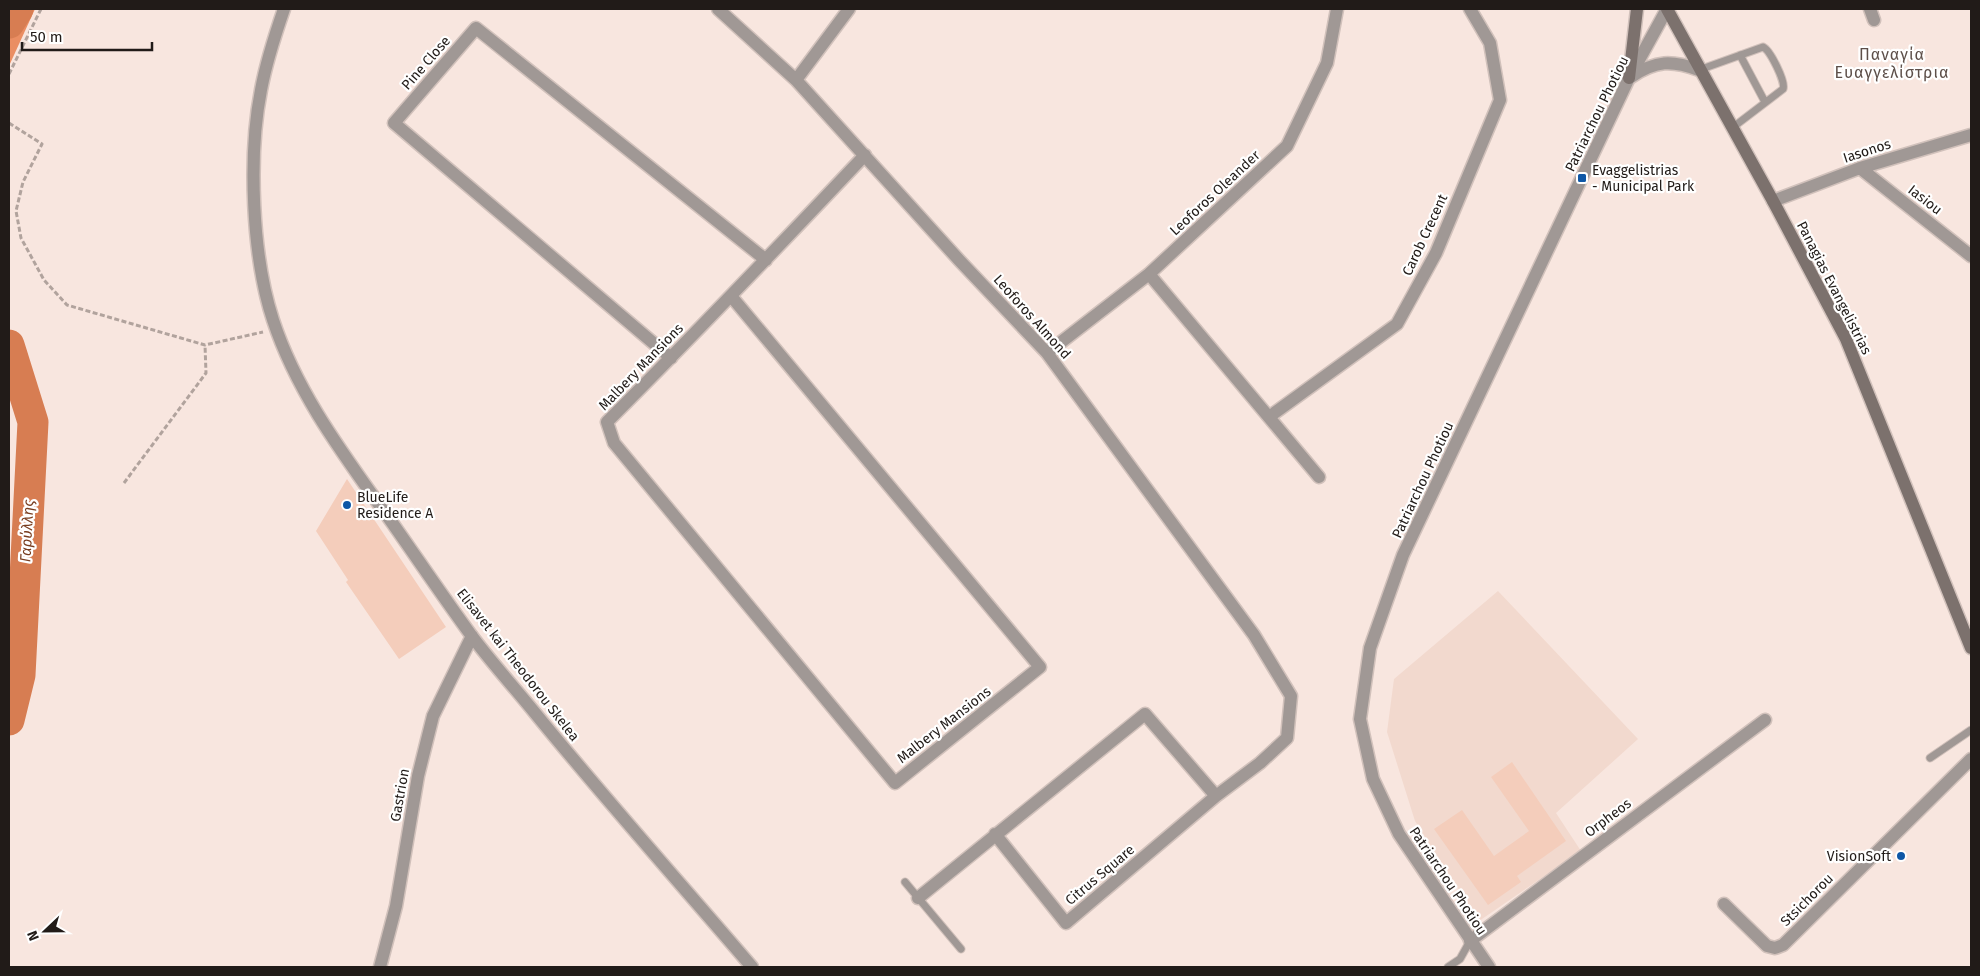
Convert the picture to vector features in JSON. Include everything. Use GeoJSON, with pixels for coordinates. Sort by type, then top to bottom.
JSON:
{"type":"FeatureCollection","features":[{"type":"Feature","properties":{"kind":"main road"},"geometry":{"type":"LineString","coordinates":[[1629,78],[1637,9]]}},
{"type":"Feature","properties":{"kind":"main road","name":"Panagias Evangelistrias"},"geometry":{"type":"LineString","coordinates":[[1666,9],[1773,201],[1846,339],[1971,648]]}},
{"type":"Feature","properties":{"kind":"street","name":"Elisavet kai Theodorou Skelea"},"geometry":{"type":"LineString","coordinates":[[284,9],[273,41],[260,91],[255,140],[254,186],[258,250],[263,284],[276,329],[287,358],[307,397],[334,440],[472,636],[561,745],[752,967]]}},
{"type":"Feature","properties":{"kind":"street","name":"Leoforos Almond"},"geometry":{"type":"LineString","coordinates":[[718,9],[796,80],[958,260],[1047,353],[1254,635],[1291,696],[1287,738]]}},
{"type":"Feature","properties":{"kind":"street"},"geometry":{"type":"LineString","coordinates":[[796,80],[849,9]]}},
{"type":"Feature","properties":{"kind":"street","name":"Leoforos Oleander"},"geometry":{"type":"LineString","coordinates":[[1047,353],[1149,274],[1287,146],[1327,63],[1337,9]]}},
{"type":"Feature","properties":{"kind":"street","name":"Carob Crecent"},"geometry":{"type":"LineString","coordinates":[[1269,417],[1397,324],[1436,253],[1500,100],[1490,43],[1470,9]]}},
{"type":"Feature","properties":{"kind":"street","name":"Patriarchou Photiou"},"geometry":{"type":"LineString","coordinates":[[1489,967],[1399,834],[1373,779],[1360,719],[1370,648],[1403,555],[1629,78],[1666,9]]}},
{"type":"Feature","properties":{"kind":"street","name":"Pine Close"},"geometry":{"type":"LineString","coordinates":[[671,358],[394,123],[476,28],[766,260]]}},
{"type":"Feature","properties":{"kind":"street"},"geometry":{"type":"LineString","coordinates":[[1629,78],[1645,68],[1663,62],[1682,63],[1699,70]]}},
{"type":"Feature","properties":{"kind":"street","name":"Iasonos"},"geometry":{"type":"LineString","coordinates":[[1773,201],[1860,168],[1971,134]]}},
{"type":"Feature","properties":{"kind":"street","name":"Malbery Mansions"},"geometry":{"type":"LineString","coordinates":[[731,296],[1040,667],[895,783],[614,443],[607,422],[865,156]]}},
{"type":"Feature","properties":{"kind":"street","name":"Iasiou"},"geometry":{"type":"LineString","coordinates":[[1860,168],[1971,256]]}},
{"type":"Feature","properties":{"kind":"street"},"geometry":{"type":"LineString","coordinates":[[1149,274],[1319,477]]}},
{"type":"Feature","properties":{"kind":"street","name":"Gastrion"},"geometry":{"type":"LineString","coordinates":[[380,967],[396,906],[418,776],[433,716],[472,636]]}},
{"type":"Feature","properties":{"kind":"street"},"geometry":{"type":"LineString","coordinates":[[918,898],[1145,714],[1216,796]]}},
{"type":"Feature","properties":{"kind":"street","name":"Orpheos"},"geometry":{"type":"LineString","coordinates":[[1470,941],[1765,720]]}},
{"type":"Feature","properties":{"kind":"street","name":"Citrus Square"},"geometry":{"type":"LineString","coordinates":[[995,834],[1066,923],[1216,796],[1260,763],[1287,738]]}},
{"type":"Feature","properties":{"kind":"street","name":"Stsichorou"},"geometry":{"type":"LineString","coordinates":[[1724,904],[1767,946],[1775,948],[1783,945],[1971,759]]}},
{"type":"Feature","properties":{"kind":"lane"},"geometry":{"type":"LineString","coordinates":[[1699,70],[1763,47],[1768,50],[1784,85],[1783,89],[1732,128]]}},
{"type":"Feature","properties":{"kind":"lane"},"geometry":{"type":"LineString","coordinates":[[1740,55],[1765,102]]}},
{"type":"Feature","properties":{"kind":"lane"},"geometry":{"type":"LineString","coordinates":[[1930,758],[1971,730]]}},
{"type":"Feature","properties":{"kind":"lane"},"geometry":{"type":"LineString","coordinates":[[906,882],[961,949]]}},
{"type":"Feature","properties":{"kind":"lane"},"geometry":{"type":"LineString","coordinates":[[1448,967],[1460,959],[1470,941]]}},
{"type":"Feature","properties":{"kind":"path"},"geometry":{"type":"LineString","coordinates":[[9,74],[41,9]]}},
{"type":"Feature","properties":{"kind":"path"},"geometry":{"type":"LineString","coordinates":[[9,123],[42,144],[23,182],[16,211],[21,238],[44,280],[67,304],[205,344],[276,329]]}},
{"type":"Feature","properties":{"kind":"path"},"geometry":{"type":"LineString","coordinates":[[124,483],[206,373],[205,344]]}},
{"type":"Feature","properties":{"kind":"shaded area"},"geometry":{"type":"Polygon","coordinates":[[[9,9],[35,9],[9,66],[9,9]]]}},
{"type":"Feature","properties":{"kind":"shaded area"},"geometry":{"type":"Polygon","coordinates":[[[1498,591],[1638,739],[1556,813],[1581,851],[1479,921],[1415,821],[1387,732],[1394,679],[1498,591]]]}},
{"type":"Feature","properties":{"kind":"building"},"geometry":{"type":"Polygon","coordinates":[[[347,479],[446,627],[399,659],[346,582],[348,580],[316,531],[347,479]]]}},
{"type":"Feature","properties":{"kind":"building"},"geometry":{"type":"Polygon","coordinates":[[[1512,762],[1566,841],[1517,876],[1521,882],[1488,905],[1434,829],[1462,810],[1494,856],[1529,831],[1491,777],[1512,762]]]}},
{"type":"Feature","properties":{"kind":"waterway","name":"Γαρύλλης"},"geometry":{"type":"LineString","coordinates":[[9,23],[18,9]]}},
{"type":"Feature","properties":{"kind":"waterway","name":"Γαρύλλης"},"geometry":{"type":"LineString","coordinates":[[9,345],[33,422],[20,675],[9,720]]}},
{"type":"Feature","properties":{"kind":"place","name":"Evaggelistrias - Municipal Park"},"geometry":{"type":"Point","coordinates":[1582,178]}},
{"type":"Feature","properties":{"kind":"place","name":"BlueLife Residence A"},"geometry":{"type":"Point","coordinates":[347,505]}},
{"type":"Feature","properties":{"kind":"place","name":"VisionSoft"},"geometry":{"type":"Point","coordinates":[1901,856]}},
{"type":"Feature","properties":{"kind":"district","name":"Παναγία Ευαγγελίστρια"},"geometry":{"type":"Point","coordinates":[1892,63]}}]}
